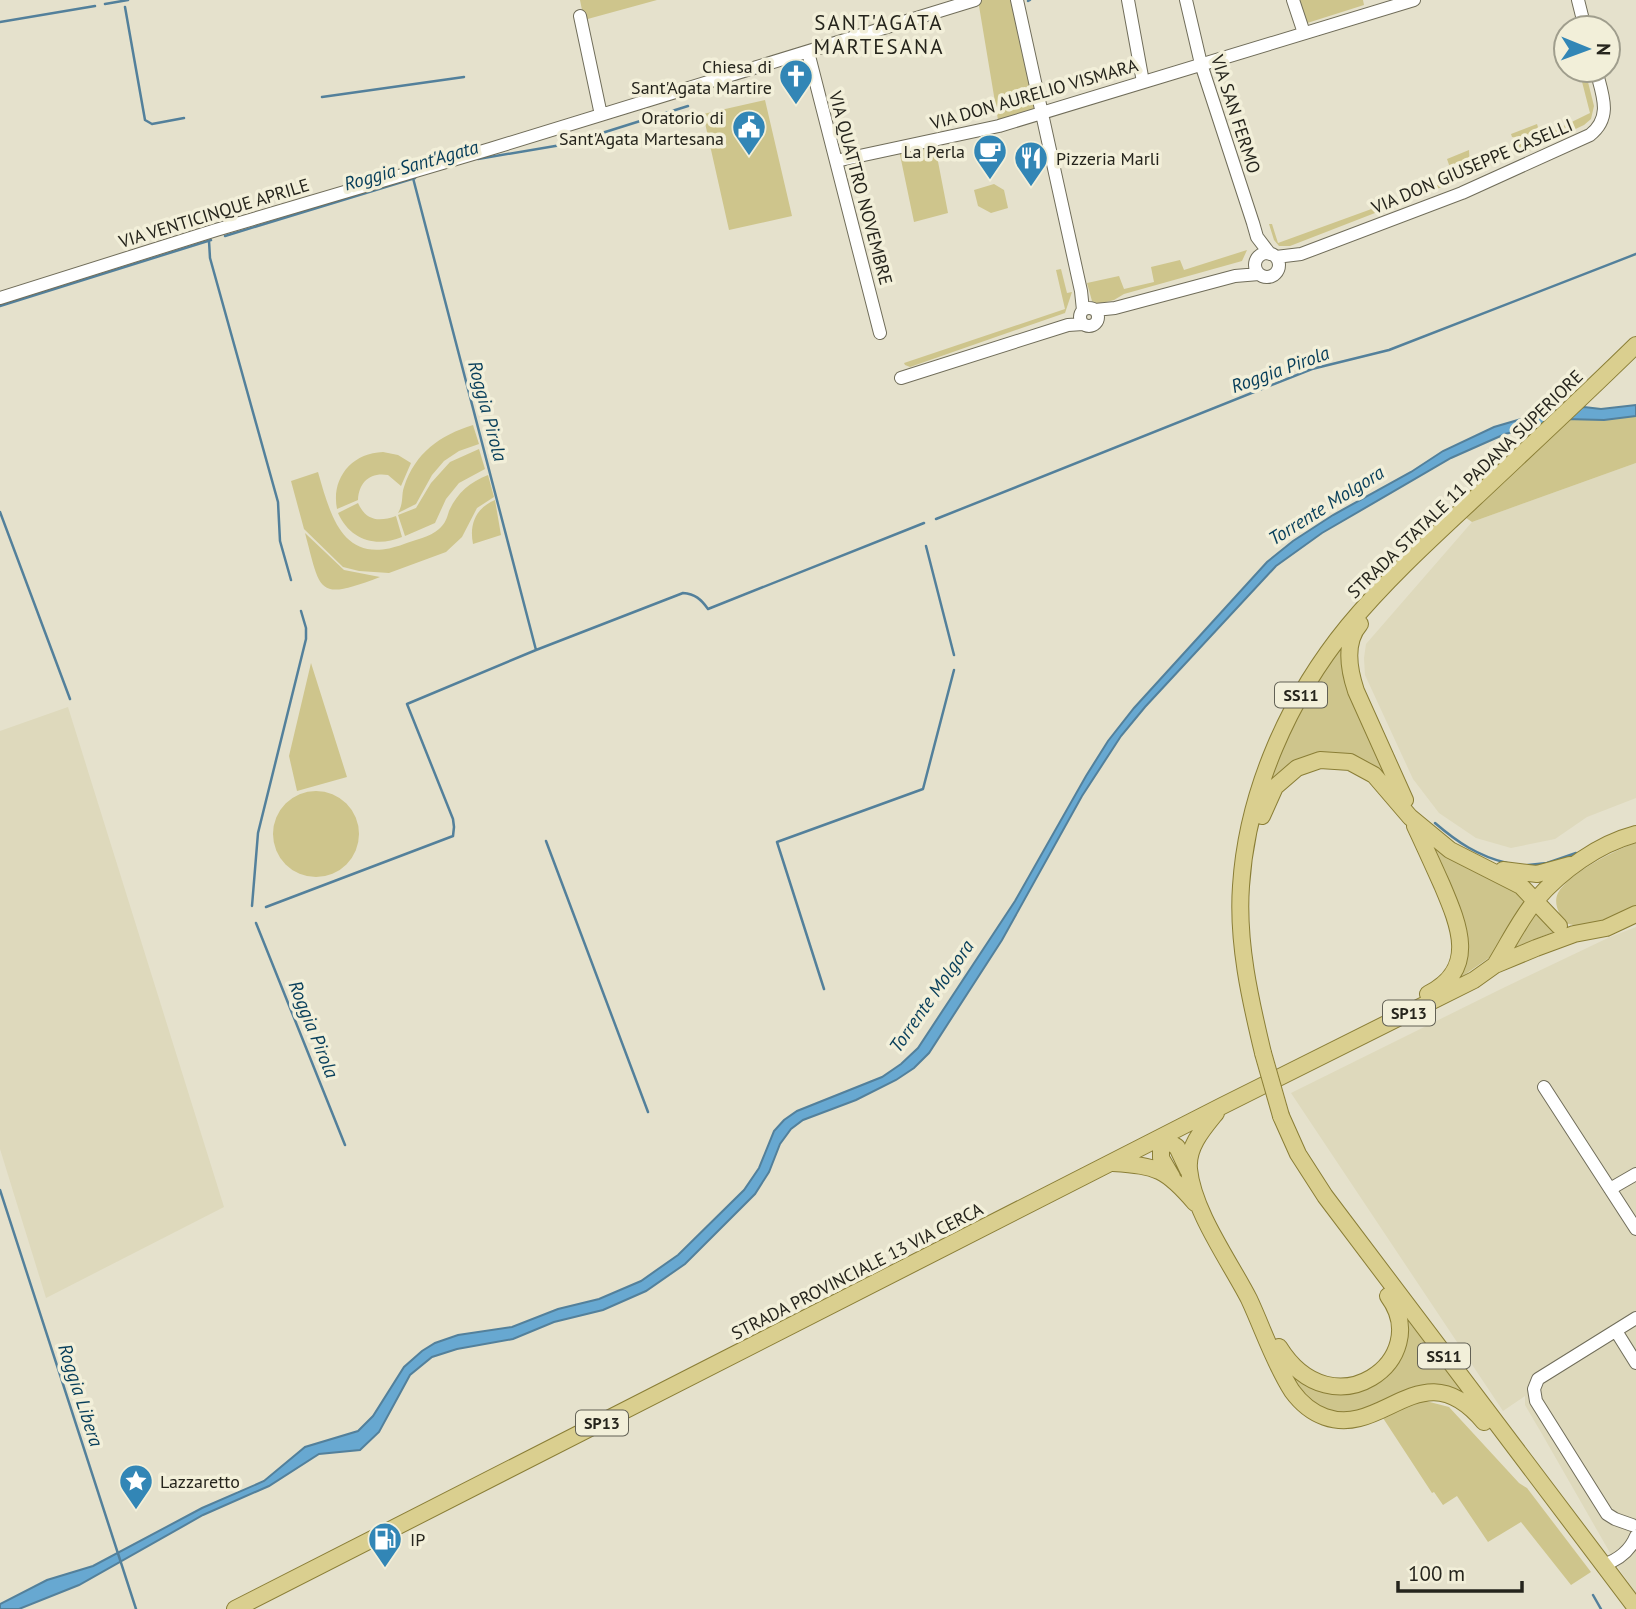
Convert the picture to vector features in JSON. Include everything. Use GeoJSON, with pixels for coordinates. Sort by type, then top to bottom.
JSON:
{"type":"FeatureCollection","features":[{"type":"Feature","properties":{"kind":"main road","name":"STRADA STATALE 11 PADANA SUPERIORE"},"geometry":{"type":"LineString","coordinates":[[1636,345],[1426,544],[1350,624],[1318,667],[1298,699],[1262,782],[1241,882],[1245,963],[1263,1053],[1281,1116],[1306,1168],[1358,1242],[1636,1608]]}},
{"type":"Feature","properties":{"kind":"main road"},"geometry":{"type":"LineString","coordinates":[[1426,544],[1408,574],[1357,627],[1351,640],[1350,657],[1356,691],[1400,792],[1427,832]]}},
{"type":"Feature","properties":{"kind":"main road"},"geometry":{"type":"LineString","coordinates":[[1241,882],[1262,814],[1272,793],[1289,774],[1306,763],[1335,760],[1359,766],[1374,775],[1410,817],[1427,832],[1450,850],[1521,886],[1566,930]]}},
{"type":"Feature","properties":{"kind":"main road"},"geometry":{"type":"LineString","coordinates":[[1320,1057],[1380,1018],[1436,990],[1450,975],[1460,956],[1458,923],[1410,817]]}},
{"type":"Feature","properties":{"kind":"main road","name":"STRADA PROVINCIALE 13 VIA CERCA"},"geometry":{"type":"LineString","coordinates":[[1495,965],[1535,901],[1559,877],[1613,843],[1636,834]]}},
{"type":"Feature","properties":{"kind":"main road"},"geometry":{"type":"LineString","coordinates":[[1481,866],[1537,874],[1579,862]]}},
{"type":"Feature","properties":{"kind":"main road"},"geometry":{"type":"LineString","coordinates":[[1559,877],[1550,900],[1553,915],[1566,930]]}},
{"type":"Feature","properties":{"kind":"main road","name":"STRADA PROVINCIALE 13 VIA CERCA"},"geometry":{"type":"LineString","coordinates":[[235,1609],[1474,980],[1495,965],[1566,930],[1606,928],[1636,914]]}},
{"type":"Feature","properties":{"kind":"main road"},"geometry":{"type":"LineString","coordinates":[[1184,1179],[1195,1143],[1222,1106]]}},
{"type":"Feature","properties":{"kind":"main road"},"geometry":{"type":"LineString","coordinates":[[1161,1137],[1177,1147],[1184,1179],[1248,1298],[1292,1390],[1303,1404],[1316,1413],[1337,1420],[1357,1420],[1406,1397],[1424,1393],[1442,1394],[1458,1400],[1476,1413],[1509,1454],[1530,1469]]}},
{"type":"Feature","properties":{"kind":"main road"},"geometry":{"type":"LineString","coordinates":[[1112,1163],[1152,1167],[1184,1179]]}},
{"type":"Feature","properties":{"kind":"main road"},"geometry":{"type":"LineString","coordinates":[[1248,1298],[1289,1363],[1303,1376],[1342,1387],[1373,1378],[1395,1352],[1400,1322],[1395,1305],[1372,1275],[1358,1242]]}},
{"type":"Feature","properties":{"kind":"street","name":"VIA VENTICINQUE APRILE"},"geometry":{"type":"LineString","coordinates":[[0,298],[975,0]]}},
{"type":"Feature","properties":{"kind":"street"},"geometry":{"type":"LineString","coordinates":[[1017,0],[1081,292],[1089,314]]}},
{"type":"Feature","properties":{"kind":"street"},"geometry":{"type":"LineString","coordinates":[[1128,0],[1143,82]]}},
{"type":"Feature","properties":{"kind":"street","name":"VIA SAN FERMO"},"geometry":{"type":"LineString","coordinates":[[1186,0],[1200,64],[1264,261]]}},
{"type":"Feature","properties":{"kind":"street"},"geometry":{"type":"LineString","coordinates":[[1293,0],[1304,33]]}},
{"type":"Feature","properties":{"kind":"street","name":"VIA DON AURELIO VISMARA"},"geometry":{"type":"LineString","coordinates":[[836,162],[999,126],[1395,3],[1414,0]]}},
{"type":"Feature","properties":{"kind":"street"},"geometry":{"type":"LineString","coordinates":[[580,16],[601,115]]}},
{"type":"Feature","properties":{"kind":"street","name":"VIA QUATTRO NOVEMBRE"},"geometry":{"type":"LineString","coordinates":[[808,52],[880,333]]}},
{"type":"Feature","properties":{"kind":"street","name":"VIA DON GIUSEPPE CASELLI"},"geometry":{"type":"LineString","coordinates":[[1264,261],[1301,254],[1462,193],[1590,135],[1602,123],[1605,111],[1599,84]]}},
{"type":"Feature","properties":{"kind":"street","name":"VIA DON GIUSEPPE CASELLI"},"geometry":{"type":"LineString","coordinates":[[1278,271],[1301,254]]}},
{"type":"Feature","properties":{"kind":"street"},"geometry":{"type":"LineString","coordinates":[[901,378],[1068,325],[1089,314],[1235,276],[1264,261],[1279,265],[1278,271],[1269,277],[1264,261]]}},
{"type":"Feature","properties":{"kind":"street"},"geometry":{"type":"LineString","coordinates":[[1544,1087],[1636,1229]]}},
{"type":"Feature","properties":{"kind":"street"},"geometry":{"type":"LineString","coordinates":[[1610,1189],[1636,1174]]}},
{"type":"Feature","properties":{"kind":"street"},"geometry":{"type":"LineString","coordinates":[[1603,1565],[1614,1561],[1632,1547],[1635,1528],[1607,1514],[1536,1401],[1534,1385],[1538,1379],[1636,1318]]}},
{"type":"Feature","properties":{"kind":"street"},"geometry":{"type":"LineString","coordinates":[[1616,1331],[1636,1363]]}},
{"type":"Feature","properties":{"kind":"shaded area"},"geometry":{"type":"Polygon","coordinates":[[[580,0],[657,0],[584,20],[580,0]]]}},
{"type":"Feature","properties":{"kind":"shaded area"},"geometry":{"type":"Polygon","coordinates":[[[978,0],[1017,0],[1041,112],[999,126],[978,0]]]}},
{"type":"Feature","properties":{"kind":"shaded area"},"geometry":{"type":"Polygon","coordinates":[[[1293,0],[1363,0],[1364,5],[1301,25],[1293,0]]]}},
{"type":"Feature","properties":{"kind":"shaded area"},"geometry":{"type":"Polygon","coordinates":[[[1583,84],[1588,84],[1594,106],[1591,119],[1584,125],[1520,155],[1517,148],[1520,144],[1518,138],[1512,137],[1511,134],[1537,124],[1541,137],[1590,113],[1583,84]]]}},
{"type":"Feature","properties":{"kind":"shaded area"},"geometry":{"type":"Polygon","coordinates":[[[765,100],[792,216],[729,230],[703,114],[765,100]]]}},
{"type":"Feature","properties":{"kind":"shaded area"},"geometry":{"type":"Polygon","coordinates":[[[934,141],[948,213],[914,222],[899,150],[934,141]]]}},
{"type":"Feature","properties":{"kind":"shaded area"},"geometry":{"type":"Polygon","coordinates":[[[1469,150],[1470,166],[1476,166],[1478,173],[1290,246],[1279,246],[1274,240],[1269,224],[1272,224],[1278,243],[1454,179],[1447,159],[1469,150]]]}},
{"type":"Feature","properties":{"kind":"shaded area"},"geometry":{"type":"Polygon","coordinates":[[[994,184],[1004,190],[1008,208],[991,213],[978,206],[974,190],[994,184]]]}},
{"type":"Feature","properties":{"kind":"shaded area"},"geometry":{"type":"Polygon","coordinates":[[[1247,250],[1242,261],[1124,294],[1098,304],[1092,301],[1087,283],[1119,276],[1124,289],[1154,282],[1151,267],[1180,260],[1184,270],[1247,250]]]}},
{"type":"Feature","properties":{"kind":"shaded area"},"geometry":{"type":"Polygon","coordinates":[[[1061,269],[1067,293],[1072,292],[1065,313],[910,367],[905,365],[904,363],[1065,309],[1056,270],[1061,269]]]}},
{"type":"Feature","properties":{"kind":"shaded area"},"geometry":{"type":"Polygon","coordinates":[[[1636,408],[1636,463],[1472,522],[1459,513],[1563,415],[1636,408]]]}},
{"type":"Feature","properties":{"kind":"shaded area"},"geometry":{"type":"Polygon","coordinates":[[[473,425],[479,444],[459,451],[444,461],[432,475],[416,504],[398,513],[409,475],[422,455],[450,434],[473,425]]]}},
{"type":"Feature","properties":{"kind":"shaded area"},"geometry":{"type":"Polygon","coordinates":[[[479,449],[485,469],[459,483],[446,499],[435,523],[405,536],[398,515],[416,508],[431,483],[450,462],[479,449]]]}},
{"type":"Feature","properties":{"kind":"shaded area"},"geometry":{"type":"Polygon","coordinates":[[[383,452],[398,455],[411,463],[401,486],[388,475],[376,475],[363,483],[358,500],[337,509],[337,488],[346,470],[361,457],[383,452]]]}},
{"type":"Feature","properties":{"kind":"shaded area"},"geometry":{"type":"Polygon","coordinates":[[[1636,463],[1636,798],[1587,817],[1555,839],[1511,848],[1476,838],[1439,813],[1413,779],[1365,675],[1366,644],[1472,522],[1636,463]]]}},
{"type":"Feature","properties":{"kind":"shaded area"},"geometry":{"type":"Polygon","coordinates":[[[318,472],[328,505],[343,534],[353,543],[367,549],[383,549],[418,540],[435,532],[444,523],[460,494],[475,481],[488,475],[494,497],[477,508],[462,537],[446,552],[389,573],[359,571],[343,567],[304,529],[291,481],[318,472]]]}},
{"type":"Feature","properties":{"kind":"shaded area"},"geometry":{"type":"Polygon","coordinates":[[[495,500],[501,535],[473,544],[475,518],[483,507],[495,500]]]}},
{"type":"Feature","properties":{"kind":"shaded area"},"geometry":{"type":"Polygon","coordinates":[[[358,503],[369,517],[384,519],[396,516],[402,537],[383,542],[373,541],[349,530],[338,513],[358,503]]]}},
{"type":"Feature","properties":{"kind":"shaded area"},"geometry":{"type":"Polygon","coordinates":[[[305,533],[344,570],[380,577],[344,589],[325,586],[319,580],[305,533]]]}},
{"type":"Feature","properties":{"kind":"shaded area"},"geometry":{"type":"Polygon","coordinates":[[[1344,640],[1389,772],[1338,756],[1268,790],[1300,712],[1344,640]]]}},
{"type":"Feature","properties":{"kind":"shaded area"},"geometry":{"type":"Polygon","coordinates":[[[311,663],[347,777],[297,791],[289,756],[311,663]]]}},
{"type":"Feature","properties":{"kind":"shaded area"},"geometry":{"type":"Polygon","coordinates":[[[68,707],[224,1207],[46,1298],[0,1149],[0,731],[68,707]]]}},
{"type":"Feature","properties":{"kind":"shaded area"},"geometry":{"type":"Polygon","coordinates":[[[316,791],[333,794],[347,803],[356,817],[359,834],[356,851],[347,865],[333,874],[316,877],[299,874],[285,865],[276,851],[273,834],[276,817],[285,803],[299,794],[316,791]]]}},
{"type":"Feature","properties":{"kind":"shaded area"},"geometry":{"type":"Polygon","coordinates":[[[1636,843],[1636,909],[1592,925],[1566,923],[1556,905],[1558,893],[1563,886],[1593,863],[1636,843]]]}},
{"type":"Feature","properties":{"kind":"shaded area"},"geometry":{"type":"Polygon","coordinates":[[[1432,845],[1529,900],[1496,953],[1454,982],[1466,961],[1468,942],[1455,899],[1432,845]]]}},
{"type":"Feature","properties":{"kind":"shaded area"},"geometry":{"type":"Polygon","coordinates":[[[1535,911],[1553,932],[1511,949],[1535,911]]]}},
{"type":"Feature","properties":{"kind":"shaded area"},"geometry":{"type":"Polygon","coordinates":[[[1636,927],[1636,1593],[1621,1572],[1525,1405],[1525,1396],[1503,1411],[1291,1093],[1499,990],[1636,927]]]}},
{"type":"Feature","properties":{"kind":"shaded area"},"geometry":{"type":"Polygon","coordinates":[[[1406,1318],[1468,1399],[1456,1394],[1342,1418],[1306,1401],[1286,1367],[1298,1377],[1378,1379],[1406,1318]]]}},
{"type":"Feature","properties":{"kind":"shaded area"},"geometry":{"type":"Polygon","coordinates":[[[1422,1400],[1449,1407],[1519,1483],[1527,1488],[1591,1572],[1571,1585],[1521,1522],[1488,1542],[1457,1496],[1443,1505],[1434,1492],[1432,1493],[1383,1418],[1409,1403],[1422,1400]]]}},
{"type":"Feature","properties":{"kind":"water","name":"Torrente Molgora"},"geometry":{"type":"Polygon","coordinates":[[[1636,405],[1636,416],[1604,420],[1565,419],[1505,434],[1451,458],[1322,533],[1276,566],[1121,736],[1082,796],[1002,940],[929,1053],[914,1068],[896,1080],[856,1100],[803,1120],[791,1129],[780,1144],[769,1172],[755,1194],[685,1264],[646,1291],[603,1310],[554,1322],[513,1339],[457,1349],[432,1357],[410,1375],[379,1432],[360,1450],[319,1454],[269,1486],[203,1515],[79,1585],[19,1609],[0,1609],[0,1604],[47,1580],[93,1566],[202,1508],[264,1481],[305,1447],[358,1431],[373,1416],[404,1367],[435,1343],[458,1335],[512,1327],[558,1309],[599,1299],[641,1281],[678,1255],[744,1190],[759,1168],[774,1131],[784,1120],[797,1111],[882,1077],[918,1048],[1015,901],[1108,741],[1134,708],[1267,562],[1333,515],[1443,451],[1494,427],[1559,408],[1601,409],[1636,405]]]}},
{"type":"Feature","properties":{"kind":"waterway"},"geometry":{"type":"LineString","coordinates":[[105,4],[128,0]]}},
{"type":"Feature","properties":{"kind":"waterway"},"geometry":{"type":"LineString","coordinates":[[0,22],[95,6]]}},
{"type":"Feature","properties":{"kind":"waterway"},"geometry":{"type":"LineString","coordinates":[[125,7],[145,120],[152,124],[184,118]]}},
{"type":"Feature","properties":{"kind":"waterway"},"geometry":{"type":"LineString","coordinates":[[322,97],[464,77]]}},
{"type":"Feature","properties":{"kind":"waterway","name":"Roggia Sant'Agata"},"geometry":{"type":"LineString","coordinates":[[478,159],[567,144],[688,106]]}},
{"type":"Feature","properties":{"kind":"waterway","name":"Roggia Pirola"},"geometry":{"type":"LineString","coordinates":[[413,178],[536,650],[683,593],[697,598],[708,609],[924,523]]}},
{"type":"Feature","properties":{"kind":"waterway","name":"Roggia Sant'Agata"},"geometry":{"type":"LineString","coordinates":[[225,236],[415,178]]}},
{"type":"Feature","properties":{"kind":"waterway","name":"Roggia Sant'Agata"},"geometry":{"type":"LineString","coordinates":[[0,306],[211,240]]}},
{"type":"Feature","properties":{"kind":"waterway","name":"Roggia Pirola"},"geometry":{"type":"LineString","coordinates":[[209,241],[210,258],[278,502],[280,541],[291,580]]}},
{"type":"Feature","properties":{"kind":"waterway","name":"Roggia Pirola"},"geometry":{"type":"LineString","coordinates":[[936,519],[1312,369],[1389,350],[1636,254]]}},
{"type":"Feature","properties":{"kind":"waterway"},"geometry":{"type":"LineString","coordinates":[[0,512],[70,699]]}},
{"type":"Feature","properties":{"kind":"waterway"},"geometry":{"type":"LineString","coordinates":[[926,546],[954,655]]}},
{"type":"Feature","properties":{"kind":"waterway","name":"Roggia Pirola"},"geometry":{"type":"LineString","coordinates":[[252,906],[258,833],[306,639],[301,611]]}},
{"type":"Feature","properties":{"kind":"waterway","name":"Roggia Pirola"},"geometry":{"type":"LineString","coordinates":[[266,907],[453,836],[453,819],[407,704],[536,650]]}},
{"type":"Feature","properties":{"kind":"waterway"},"geometry":{"type":"LineString","coordinates":[[824,989],[777,842],[923,789],[954,670]]}},
{"type":"Feature","properties":{"kind":"waterway"},"geometry":{"type":"LineString","coordinates":[[1435,823],[1468,848],[1507,863]]}},
{"type":"Feature","properties":{"kind":"waterway"},"geometry":{"type":"LineString","coordinates":[[546,841],[648,1112]]}},
{"type":"Feature","properties":{"kind":"waterway"},"geometry":{"type":"LineString","coordinates":[[1528,865],[1547,863],[1576,853]]}},
{"type":"Feature","properties":{"kind":"waterway","name":"Roggia Pirola"},"geometry":{"type":"LineString","coordinates":[[256,923],[345,1145]]}},
{"type":"Feature","properties":{"kind":"waterway","name":"Roggia Libera"},"geometry":{"type":"LineString","coordinates":[[0,1190],[136,1609]]}},
{"type":"Feature","properties":{"kind":"waterway"},"geometry":{"type":"LineString","coordinates":[[1593,1595],[1601,1609]]}},
{"type":"Feature","properties":{"kind":"place","name":"Chiesa di Sant'Agata Martire"},"geometry":{"type":"Point","coordinates":[796,106]}},
{"type":"Feature","properties":{"kind":"place","name":"Oratorio di Sant'Agata Martesana"},"geometry":{"type":"Point","coordinates":[749,157]}},
{"type":"Feature","properties":{"kind":"place","name":"La Perla"},"geometry":{"type":"Point","coordinates":[990,181]}},
{"type":"Feature","properties":{"kind":"place","name":"Pizzeria Marli"},"geometry":{"type":"Point","coordinates":[1031,188]}},
{"type":"Feature","properties":{"kind":"place","name":"Lazzaretto"},"geometry":{"type":"Point","coordinates":[136,1511]}},
{"type":"Feature","properties":{"kind":"place","name":"IP"},"geometry":{"type":"Point","coordinates":[385,1569]}},
{"type":"Feature","properties":{"kind":"district","name":"SANT'AGATA MARTESANA"},"geometry":{"type":"Point","coordinates":[879,34]}}]}
